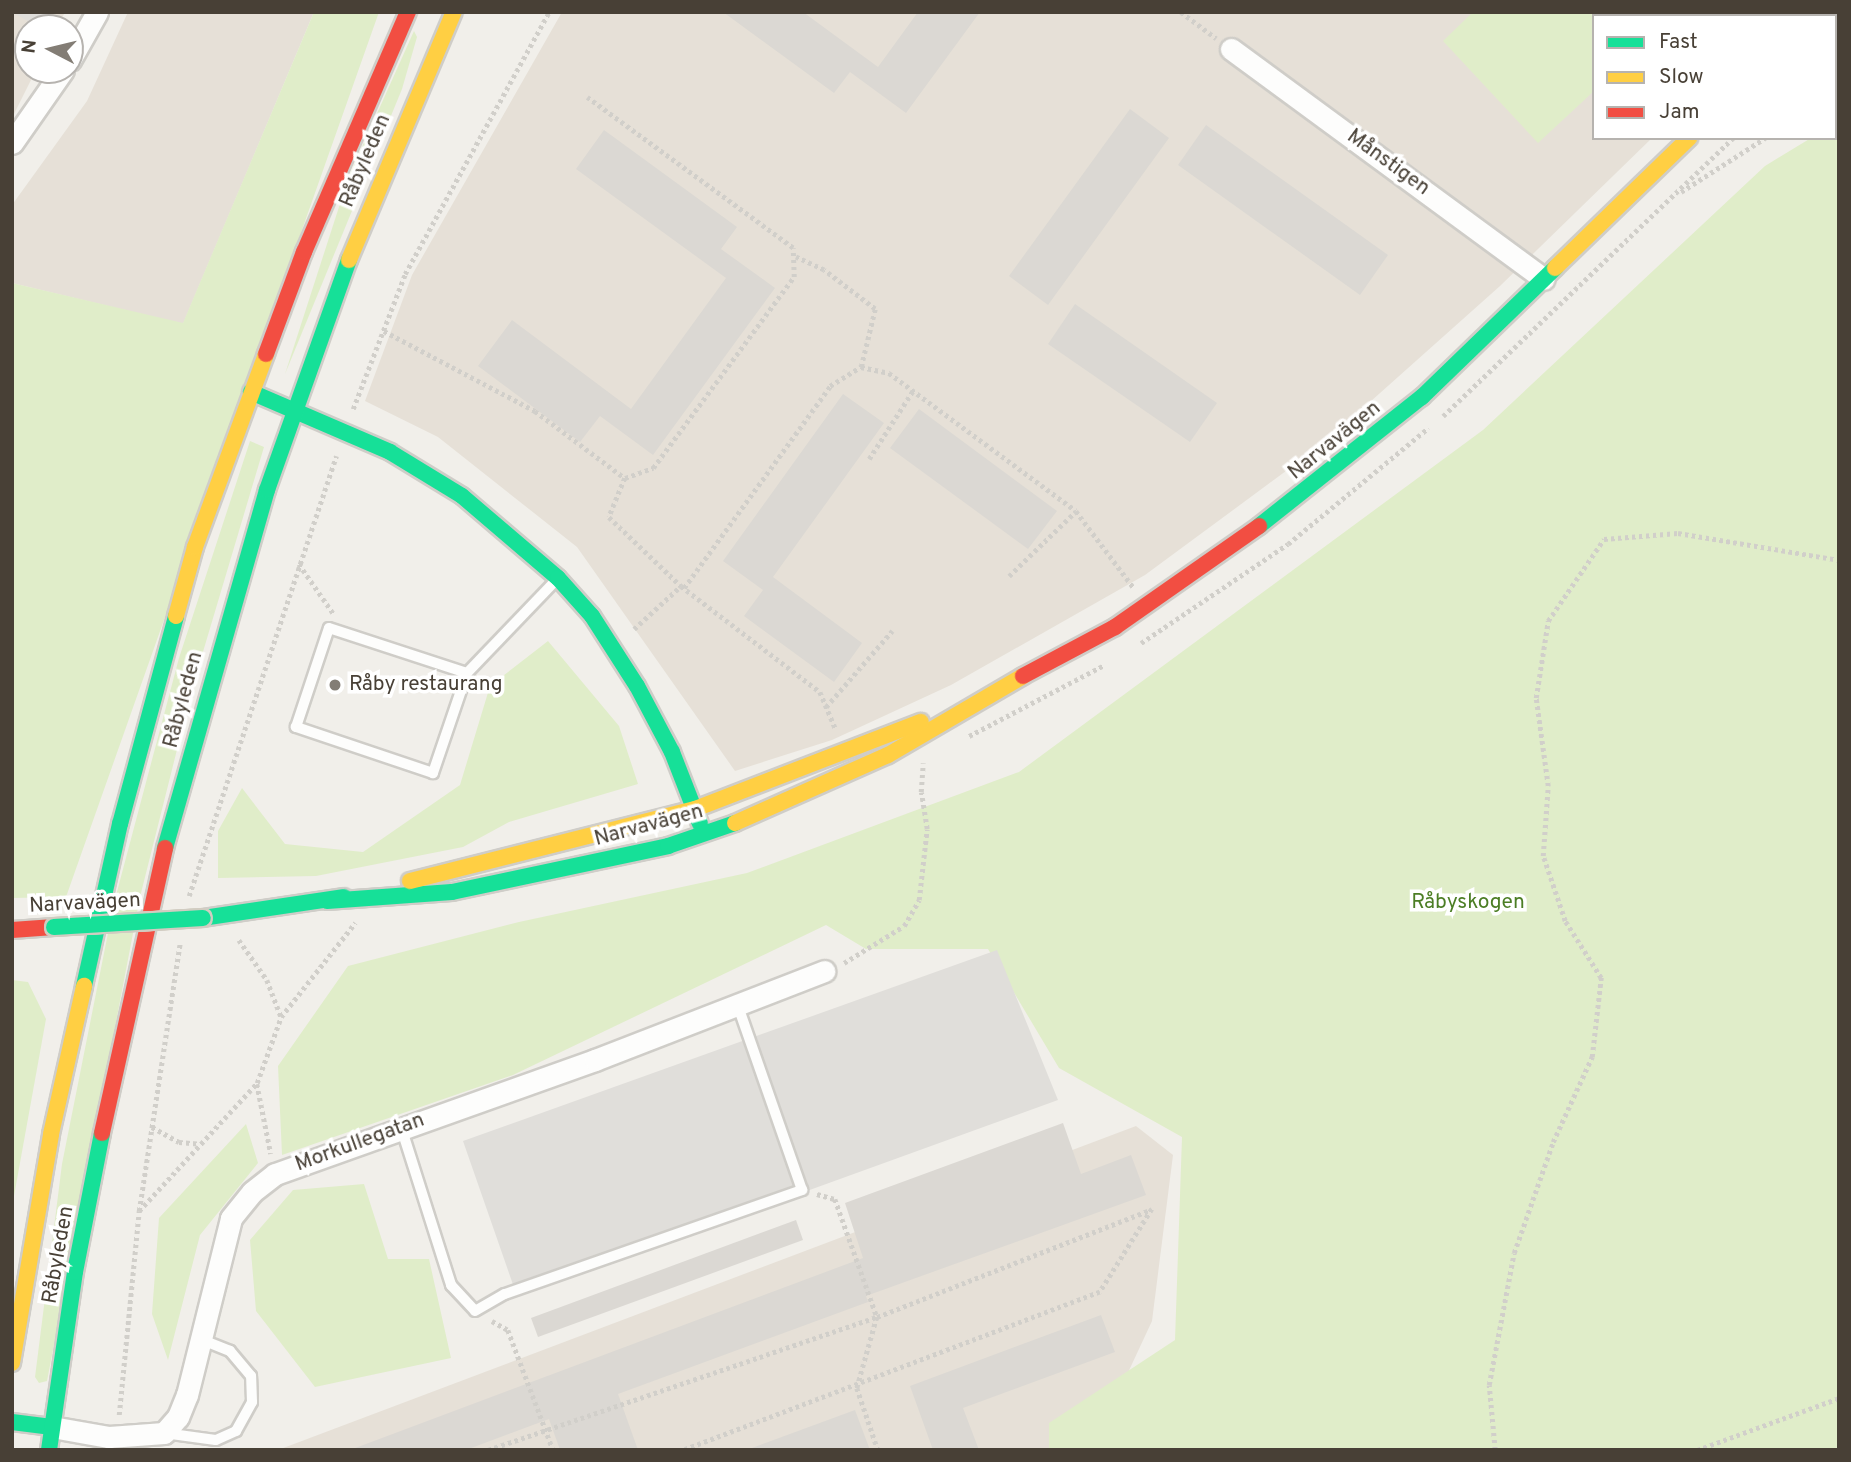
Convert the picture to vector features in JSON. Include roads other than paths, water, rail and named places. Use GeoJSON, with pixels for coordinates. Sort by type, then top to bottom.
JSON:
{"type":"FeatureCollection","features":[{"type":"Feature","properties":{"kind":"main road","name":"Råbyleden"},"geometry":{"type":"LineString","coordinates":[[12,1363],[51,1134],[120,824],[195,547],[251,392],[337,172],[408,12]]}},
{"type":"Feature","properties":{"kind":"main road","name":"Råbyleden"},"geometry":{"type":"LineString","coordinates":[[49,1450],[75,1272],[151,901],[267,490],[298,410],[369,204],[454,12]]}},
{"type":"Feature","properties":{"kind":"main road","name":"Narvavägen"},"geometry":{"type":"LineString","coordinates":[[12,930],[203,918],[327,901],[452,892],[587,865],[704,834],[888,755],[957,711],[1115,627],[1331,472],[1422,397],[1687,140]]}},
{"type":"Feature","properties":{"kind":"main road"},"geometry":{"type":"LineString","coordinates":[[251,392],[298,410],[390,452],[462,496],[558,578],[592,616],[637,686],[673,752],[704,834]]}},
{"type":"Feature","properties":{"kind":"main road","name":"Narvavägen"},"geometry":{"type":"LineString","coordinates":[[327,901],[695,809],[845,750],[957,711]]}},
{"type":"Feature","properties":{"kind":"main road"},"geometry":{"type":"LineString","coordinates":[[12,1422],[52,1427]]}},
{"type":"Feature","properties":{"kind":"street"},"geometry":{"type":"LineString","coordinates":[[84,35],[97,12]]}},
{"type":"Feature","properties":{"kind":"street","name":"Månstigen"},"geometry":{"type":"LineString","coordinates":[[1231,49],[1544,279]]}},
{"type":"Feature","properties":{"kind":"street"},"geometry":{"type":"LineString","coordinates":[[12,144],[53,84]]}},
{"type":"Feature","properties":{"kind":"street","name":"Morkullegatan"},"geometry":{"type":"LineString","coordinates":[[164,1433],[178,1417],[187,1395],[231,1218],[252,1192],[275,1174],[738,1006],[824,971]]}},
{"type":"Feature","properties":{"kind":"street"},"geometry":{"type":"LineString","coordinates":[[52,1427],[117,1437],[164,1433]]}},
{"type":"Feature","properties":{"kind":"lane"},"geometry":{"type":"LineString","coordinates":[[467,673],[329,628],[296,727],[433,773],[467,673],[558,578]]}},
{"type":"Feature","properties":{"kind":"lane"},"geometry":{"type":"LineString","coordinates":[[401,1127],[451,1285],[475,1311],[505,1294],[802,1190],[738,1006]]}},
{"type":"Feature","properties":{"kind":"lane"},"geometry":{"type":"LineString","coordinates":[[164,1433],[216,1440],[236,1431],[252,1402],[251,1376],[230,1351],[200,1339]]}},
{"type":"Feature","properties":{"kind":"lane"},"geometry":{"type":"LineString","coordinates":[[216,1440],[226,1450]]}},
{"type":"Feature","properties":{"kind":"place","name":"Råby restaurang"},"geometry":{"type":"Point","coordinates":[335,685]}},
{"type":"Feature","properties":{"kind":"park label","name":"Råbyskogen"},"geometry":{"type":"Point","coordinates":[1468,903]}}]}
